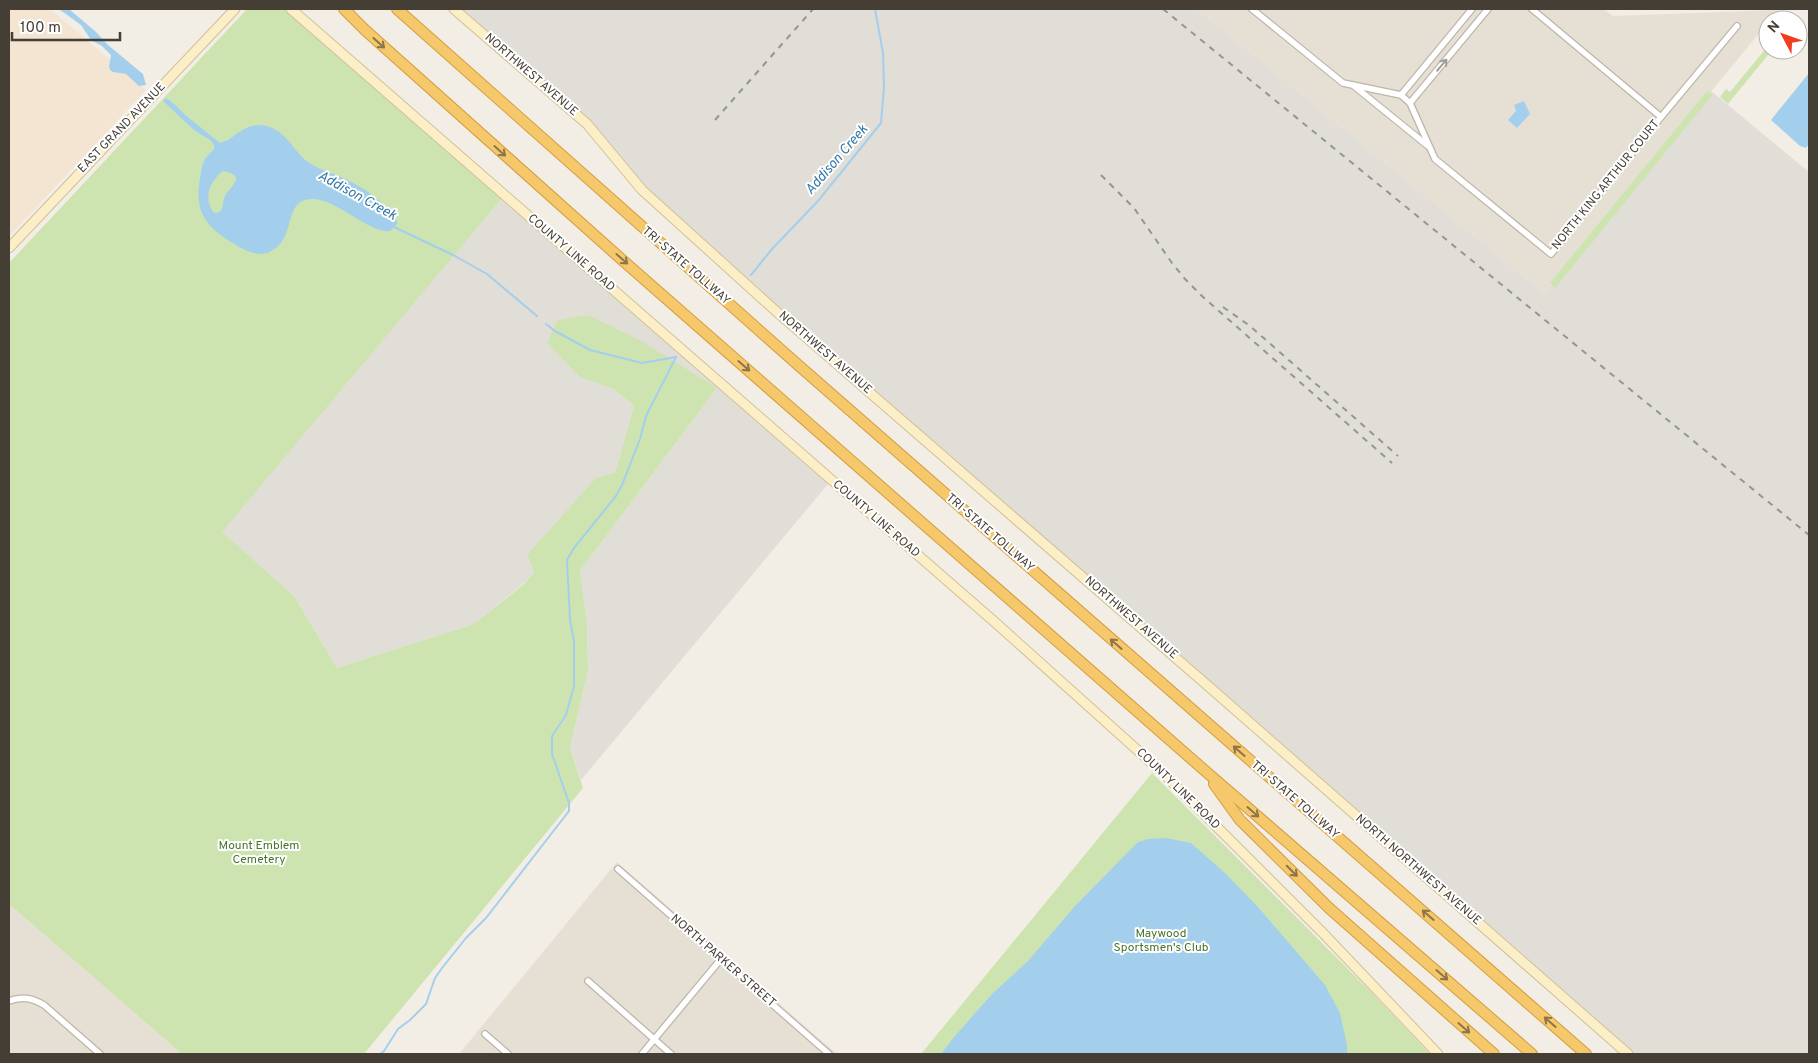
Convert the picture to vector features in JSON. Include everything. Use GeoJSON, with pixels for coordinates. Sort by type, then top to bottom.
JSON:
{"type":"FeatureCollection","features":[{"type":"Feature","properties":{"kind":"highway"},"geometry":{"type":"LineString","coordinates":[[344,9],[532,179],[1203,769],[1532,1054]]}},
{"type":"Feature","properties":{"kind":"highway","name":"TRI-STATE TOLLWAY"},"geometry":{"type":"LineString","coordinates":[[397,9],[782,351],[1586,1054]]}},
{"type":"Feature","properties":{"kind":"highway"},"geometry":{"type":"LineString","coordinates":[[1203,769],[1240,820],[1329,908],[1494,1054]]}},
{"type":"Feature","properties":{"kind":"street","name":"EAST GRAND AVENUE"},"geometry":{"type":"LineString","coordinates":[[9,248],[235,9]]}},
{"type":"Feature","properties":{"kind":"street","name":"COUNTY LINE ROAD"},"geometry":{"type":"LineString","coordinates":[[291,9],[997,624],[1164,774],[1322,932],[1438,1054]]}},
{"type":"Feature","properties":{"kind":"street","name":"NORTHWEST AVENUE"},"geometry":{"type":"LineString","coordinates":[[454,9],[587,124],[642,190],[778,312],[1207,685]]}},
{"type":"Feature","properties":{"kind":"street"},"geometry":{"type":"LineString","coordinates":[[1252,9],[1343,83],[1401,95],[1472,9]]}},
{"type":"Feature","properties":{"kind":"street"},"geometry":{"type":"LineString","coordinates":[[1410,103],[1488,9]]}},
{"type":"Feature","properties":{"kind":"street","name":"NORTH KING ARTHUR COURT"},"geometry":{"type":"LineString","coordinates":[[1532,9],[1661,117]]}},
{"type":"Feature","properties":{"kind":"street","name":"NORTH KING ARTHUR COURT"},"geometry":{"type":"LineString","coordinates":[[1401,95],[1410,103],[1435,159],[1551,254],[1737,26]]}},
{"type":"Feature","properties":{"kind":"street"},"geometry":{"type":"LineString","coordinates":[[1352,85],[1430,148]]}},
{"type":"Feature","properties":{"kind":"street","name":"NORTH NORTHWEST AVENUE"},"geometry":{"type":"LineString","coordinates":[[1207,685],[1628,1054]]}},
{"type":"Feature","properties":{"kind":"street","name":"NORTH PARKER STREET"},"geometry":{"type":"LineString","coordinates":[[618,869],[829,1054]]}},
{"type":"Feature","properties":{"kind":"street"},"geometry":{"type":"LineString","coordinates":[[642,1054],[721,959]]}},
{"type":"Feature","properties":{"kind":"street"},"geometry":{"type":"LineString","coordinates":[[588,981],[671,1054]]}},
{"type":"Feature","properties":{"kind":"street"},"geometry":{"type":"LineString","coordinates":[[9,1001],[21,998],[34,1000],[44,1006],[100,1054]]}},
{"type":"Feature","properties":{"kind":"street"},"geometry":{"type":"LineString","coordinates":[[485,1034],[508,1054]]}},
{"type":"Feature","properties":{"kind":"shaded area"},"geometry":{"type":"Polygon","coordinates":[[[9,9],[50,9],[146,90],[9,236],[9,9]]]}},
{"type":"Feature","properties":{"kind":"shaded area"},"geometry":{"type":"Polygon","coordinates":[[[454,9],[1197,9],[1545,294],[1711,91],[1809,172],[1809,1054],[1628,1054],[642,190],[587,124],[454,9]]]}},
{"type":"Feature","properties":{"kind":"shaded area"},"geometry":{"type":"Polygon","coordinates":[[[1197,9],[1604,9],[1613,16],[1758,11],[1758,34],[1545,294],[1197,9]]]}},
{"type":"Feature","properties":{"kind":"shaded area"},"geometry":{"type":"Polygon","coordinates":[[[503,197],[828,484],[581,780],[570,748],[588,670],[587,624],[580,571],[717,388],[602,384],[614,389],[634,406],[615,473],[527,555],[534,572],[524,583],[474,624],[337,668],[294,596],[221,532],[503,197]]]}},
{"type":"Feature","properties":{"kind":"shaded area"},"geometry":{"type":"Polygon","coordinates":[[[617,862],[837,1054],[459,1054],[617,862]]]}},
{"type":"Feature","properties":{"kind":"shaded area"},"geometry":{"type":"Polygon","coordinates":[[[9,904],[182,1054],[9,1054],[9,904]]]}},
{"type":"Feature","properties":{"kind":"green space","name":"Mount Emblem Cemetery"},"geometry":{"type":"Polygon","coordinates":[[[247,9],[285,9],[503,197],[222,532],[294,596],[337,668],[474,624],[524,584],[534,572],[527,555],[596,478],[615,473],[634,406],[614,389],[580,377],[547,343],[558,320],[588,315],[641,341],[717,388],[580,571],[587,624],[588,670],[570,748],[583,788],[364,1054],[182,1054],[9,904],[9,263],[247,9]]]}},
{"type":"Feature","properties":{"kind":"green space"},"geometry":{"type":"Polygon","coordinates":[[[1758,58],[1758,60],[1764,60],[1728,104],[1720,97],[1726,89],[1730,92],[1758,58]]]}},
{"type":"Feature","properties":{"kind":"green space"},"geometry":{"type":"Polygon","coordinates":[[[1707,91],[1712,95],[1555,288],[1550,283],[1707,91]]]}},
{"type":"Feature","properties":{"kind":"green space","name":"Maywood Sportsmen's Club"},"geometry":{"type":"Polygon","coordinates":[[[1152,773],[1372,993],[1430,1054],[921,1054],[1152,773]]]}},
{"type":"Feature","properties":{"kind":"water"},"geometry":{"type":"Polygon","coordinates":[[[59,9],[69,9],[95,31],[108,45],[143,74],[146,85],[139,86],[126,74],[110,70],[111,55],[102,46],[91,40],[81,25],[59,9]]]}},
{"type":"Feature","properties":{"kind":"water"},"geometry":{"type":"Polygon","coordinates":[[[1809,73],[1809,144],[1806,148],[1800,146],[1771,120],[1809,73]]]}},
{"type":"Feature","properties":{"kind":"water"},"geometry":{"type":"Polygon","coordinates":[[[166,98],[220,143],[229,140],[252,126],[261,125],[276,130],[308,162],[354,183],[379,200],[398,223],[390,231],[382,231],[333,205],[314,199],[305,200],[294,209],[286,233],[276,248],[262,254],[242,248],[214,230],[203,216],[200,208],[199,190],[202,168],[205,159],[214,149],[214,145],[210,140],[194,130],[163,101],[166,98]],[[223,171],[211,185],[208,196],[214,213],[218,213],[222,209],[225,196],[235,182],[235,176],[223,171]]]}},
{"type":"Feature","properties":{"kind":"water"},"geometry":{"type":"Polygon","coordinates":[[[1524,101],[1530,114],[1517,128],[1508,120],[1516,111],[1514,105],[1524,101]]]}},
{"type":"Feature","properties":{"kind":"water","name":"Maywood Sportsmen's Club"},"geometry":{"type":"Polygon","coordinates":[[[1166,838],[1191,843],[1225,873],[1258,907],[1325,985],[1340,1013],[1347,1045],[1347,1054],[941,1054],[993,993],[1028,961],[1075,906],[1138,842],[1148,839],[1166,838]]]}},
{"type":"Feature","properties":{"kind":"waterway","name":"Addison Creek"},"geometry":{"type":"LineString","coordinates":[[751,275],[772,249],[818,201],[881,123],[884,87],[883,53],[875,9]]}},
{"type":"Feature","properties":{"kind":"waterway","name":"Addison Creek"},"geometry":{"type":"LineString","coordinates":[[394,227],[453,255],[487,274],[537,316]]}},
{"type":"Feature","properties":{"kind":"waterway","name":"Addison Creek"},"geometry":{"type":"LineString","coordinates":[[546,324],[590,350],[642,363],[676,357]]}},
{"type":"Feature","properties":{"kind":"waterway"},"geometry":{"type":"LineString","coordinates":[[380,1054],[398,1029],[426,1004],[435,978],[442,968],[466,938],[486,918],[569,811],[569,803],[552,754],[552,736],[566,715],[574,686],[574,641],[570,620],[567,560],[574,548],[616,496],[622,485],[640,439],[646,416],[676,357]]}},
{"type":"Feature","properties":{"kind":"railway"},"geometry":{"type":"LineString","coordinates":[[715,120],[813,9]]}},
{"type":"Feature","properties":{"kind":"railway"},"geometry":{"type":"LineString","coordinates":[[1163,9],[1809,535]]}},
{"type":"Feature","properties":{"kind":"railway"},"geometry":{"type":"LineString","coordinates":[[1101,175],[1134,208],[1172,263],[1203,297],[1392,463]]}},
{"type":"Feature","properties":{"kind":"railway"},"geometry":{"type":"LineString","coordinates":[[1223,307],[1250,326],[1398,456]]}}]}
